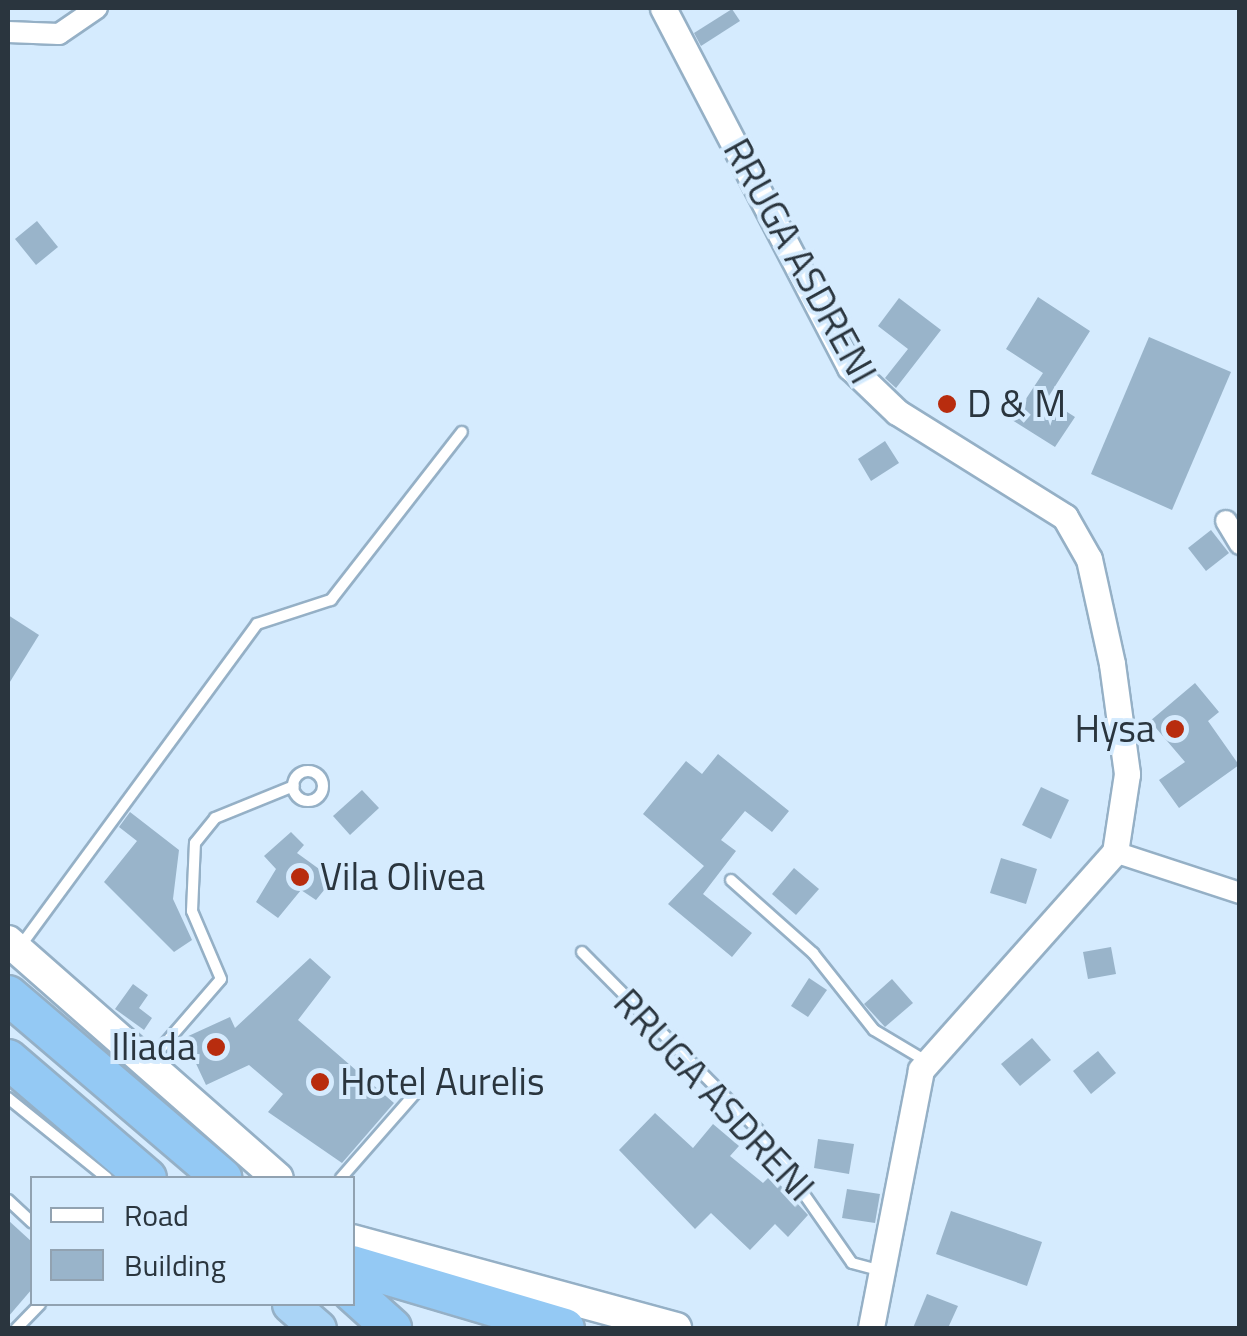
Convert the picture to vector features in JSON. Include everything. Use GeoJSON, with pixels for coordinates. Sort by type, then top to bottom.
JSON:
{"type":"FeatureCollection","features":[{"type":"Feature","properties":{"kind":"highway"},"geometry":{"type":"LineString","coordinates":[[8,995],[220,1176]]}},
{"type":"Feature","properties":{"kind":"highway"},"geometry":{"type":"LineString","coordinates":[[8,1059],[144,1176]]}},
{"type":"Feature","properties":{"kind":"highway"},"geometry":{"type":"LineString","coordinates":[[355,1266],[565,1328]]}},
{"type":"Feature","properties":{"kind":"highway"},"geometry":{"type":"LineString","coordinates":[[355,1295],[392,1328]]}},
{"type":"Feature","properties":{"kind":"highway"},"geometry":{"type":"LineString","coordinates":[[292,1306],[318,1328]]}},
{"type":"Feature","properties":{"kind":"main road"},"geometry":{"type":"LineString","coordinates":[[12,945],[276,1176]]}},
{"type":"Feature","properties":{"kind":"main road"},"geometry":{"type":"LineString","coordinates":[[355,1242],[676,1328]]}},
{"type":"Feature","properties":{"kind":"street"},"geometry":{"type":"LineString","coordinates":[[8,32],[59,34],[96,8]]}},
{"type":"Feature","properties":{"kind":"street","name":"RRUGA ASDRENI"},"geometry":{"type":"LineString","coordinates":[[663,8],[850,367],[897,412],[1038,497],[1077,534],[1105,624],[1124,740],[1126,802],[1115,852],[928,1062],[916,1086],[887,1272],[872,1328]]}},
{"type":"Feature","properties":{"kind":"street"},"geometry":{"type":"LineString","coordinates":[[1226,521],[1240,544]]}},
{"type":"Feature","properties":{"kind":"street"},"geometry":{"type":"LineString","coordinates":[[1115,852],[1240,894]]}},
{"type":"Feature","properties":{"kind":"lane"},"geometry":{"type":"LineString","coordinates":[[12,945],[258,624],[331,600],[462,432]]}},
{"type":"Feature","properties":{"kind":"lane"},"geometry":{"type":"LineString","coordinates":[[147,1064],[221,979],[192,910],[195,843],[215,818],[294,786]]}},
{"type":"Feature","properties":{"kind":"lane"},"geometry":{"type":"LineString","coordinates":[[731,880],[813,953],[874,1030],[928,1062]]}},
{"type":"Feature","properties":{"kind":"lane","name":"RRUGA ASDRENI"},"geometry":{"type":"LineString","coordinates":[[582,952],[762,1134],[852,1263],[887,1272]]}},
{"type":"Feature","properties":{"kind":"lane"},"geometry":{"type":"LineString","coordinates":[[343,1176],[418,1090]]}},
{"type":"Feature","properties":{"kind":"lane"},"geometry":{"type":"LineString","coordinates":[[8,1098],[105,1176]]}},
{"type":"Feature","properties":{"kind":"lane"},"geometry":{"type":"LineString","coordinates":[[8,1200],[30,1220]]}},
{"type":"Feature","properties":{"kind":"lane"},"geometry":{"type":"LineString","coordinates":[[17,1328],[38,1306]]}},
{"type":"Feature","properties":{"kind":"building"},"geometry":{"type":"Polygon","coordinates":[[[732,9],[740,21],[701,46],[694,33],[732,9]]]}},
{"type":"Feature","properties":{"kind":"building"},"geometry":{"type":"Polygon","coordinates":[[[37,221],[58,247],[36,265],[15,239],[37,221]]]}},
{"type":"Feature","properties":{"kind":"building"},"geometry":{"type":"Polygon","coordinates":[[[1038,297],[1090,331],[1047,399],[1075,417],[1055,447],[1012,420],[1043,373],[1006,349],[1038,297]]]}},
{"type":"Feature","properties":{"kind":"building"},"geometry":{"type":"Polygon","coordinates":[[[899,298],[941,330],[896,388],[885,378],[908,349],[878,326],[899,298]]]}},
{"type":"Feature","properties":{"kind":"building"},"geometry":{"type":"Polygon","coordinates":[[[1149,337],[1231,372],[1172,510],[1091,474],[1149,337]]]}},
{"type":"Feature","properties":{"kind":"building"},"geometry":{"type":"Polygon","coordinates":[[[885,441],[899,463],[871,481],[858,459],[885,441]]]}},
{"type":"Feature","properties":{"kind":"building"},"geometry":{"type":"Polygon","coordinates":[[[1211,530],[1229,553],[1206,571],[1188,548],[1211,530]]]}},
{"type":"Feature","properties":{"kind":"building"},"geometry":{"type":"Polygon","coordinates":[[[8,615],[39,635],[8,685],[8,615]]]}},
{"type":"Feature","properties":{"kind":"building"},"geometry":{"type":"Polygon","coordinates":[[[1195,683],[1219,712],[1208,721],[1239,765],[1179,808],[1159,780],[1185,762],[1150,721],[1195,683]]]}},
{"type":"Feature","properties":{"kind":"building"},"geometry":{"type":"Polygon","coordinates":[[[718,754],[789,811],[772,832],[745,811],[721,840],[736,851],[703,894],[752,933],[732,957],[668,904],[704,866],[643,814],[686,761],[702,774],[718,754]]]}},
{"type":"Feature","properties":{"kind":"building"},"geometry":{"type":"Polygon","coordinates":[[[1041,787],[1069,800],[1051,839],[1022,825],[1041,787]]]}},
{"type":"Feature","properties":{"kind":"building"},"geometry":{"type":"Polygon","coordinates":[[[362,790],[379,808],[350,835],[333,816],[362,790]]]}},
{"type":"Feature","properties":{"kind":"building"},"geometry":{"type":"Polygon","coordinates":[[[130,812],[179,850],[173,899],[192,940],[174,952],[104,882],[137,841],[119,827],[130,812]]]}},
{"type":"Feature","properties":{"kind":"building","name":"Vila Olivea"},"geometry":{"type":"Polygon","coordinates":[[[291,832],[304,845],[297,853],[333,879],[316,900],[301,890],[278,918],[256,902],[276,869],[264,856],[291,832]]]}},
{"type":"Feature","properties":{"kind":"building"},"geometry":{"type":"Polygon","coordinates":[[[1001,858],[1037,869],[1026,904],[990,893],[1001,858]]]}},
{"type":"Feature","properties":{"kind":"building"},"geometry":{"type":"Polygon","coordinates":[[[794,868],[819,889],[796,915],[772,894],[794,868]]]}},
{"type":"Feature","properties":{"kind":"building"},"geometry":{"type":"Polygon","coordinates":[[[1111,947],[1116,974],[1088,979],[1083,952],[1111,947]]]}},
{"type":"Feature","properties":{"kind":"building","name":"Hotel Aurelis"},"geometry":{"type":"Polygon","coordinates":[[[310,958],[331,977],[298,1020],[394,1103],[342,1163],[268,1112],[283,1094],[249,1065],[206,1085],[184,1038],[230,1017],[235,1028],[310,958]]]}},
{"type":"Feature","properties":{"kind":"building"},"geometry":{"type":"Polygon","coordinates":[[[809,978],[827,990],[808,1017],[791,1006],[809,978]]]}},
{"type":"Feature","properties":{"kind":"building"},"geometry":{"type":"Polygon","coordinates":[[[892,979],[913,1003],[885,1027],[864,1004],[892,979]]]}},
{"type":"Feature","properties":{"kind":"building"},"geometry":{"type":"Polygon","coordinates":[[[133,984],[148,995],[139,1008],[152,1018],[144,1030],[115,1009],[133,984]]]}},
{"type":"Feature","properties":{"kind":"building"},"geometry":{"type":"Polygon","coordinates":[[[1032,1038],[1051,1060],[1020,1086],[1001,1064],[1032,1038]]]}},
{"type":"Feature","properties":{"kind":"building"},"geometry":{"type":"Polygon","coordinates":[[[1098,1051],[1116,1073],[1091,1094],[1073,1071],[1098,1051]]]}},
{"type":"Feature","properties":{"kind":"building"},"geometry":{"type":"Polygon","coordinates":[[[655,1113],[693,1148],[713,1124],[739,1146],[730,1156],[763,1183],[771,1175],[808,1215],[788,1237],[775,1224],[750,1250],[711,1213],[695,1229],[619,1150],[655,1113]]]}},
{"type":"Feature","properties":{"kind":"building"},"geometry":{"type":"Polygon","coordinates":[[[818,1139],[854,1144],[849,1174],[814,1168],[818,1139]]]}},
{"type":"Feature","properties":{"kind":"building"},"geometry":{"type":"Polygon","coordinates":[[[847,1189],[880,1194],[875,1223],[842,1218],[847,1189]]]}},
{"type":"Feature","properties":{"kind":"building"},"geometry":{"type":"Polygon","coordinates":[[[951,1211],[1042,1242],[1027,1286],[936,1254],[951,1211]]]}},
{"type":"Feature","properties":{"kind":"building"},"geometry":{"type":"Polygon","coordinates":[[[8,1220],[30,1240],[30,1291],[8,1317],[8,1220]]]}},
{"type":"Feature","properties":{"kind":"building"},"geometry":{"type":"Polygon","coordinates":[[[927,1294],[958,1306],[948,1328],[913,1328],[927,1294]]]}},
{"type":"Feature","properties":{"kind":"place","name":"D & M"},"geometry":{"type":"Point","coordinates":[947,404]}},
{"type":"Feature","properties":{"kind":"place","name":"Hysa"},"geometry":{"type":"Point","coordinates":[1175,729]}},
{"type":"Feature","properties":{"kind":"place","name":"Vila Olivea"},"geometry":{"type":"Point","coordinates":[300,877]}},
{"type":"Feature","properties":{"kind":"place","name":"Iliada"},"geometry":{"type":"Point","coordinates":[216,1047]}},
{"type":"Feature","properties":{"kind":"place","name":"Hotel Aurelis"},"geometry":{"type":"Point","coordinates":[320,1082]}}]}
